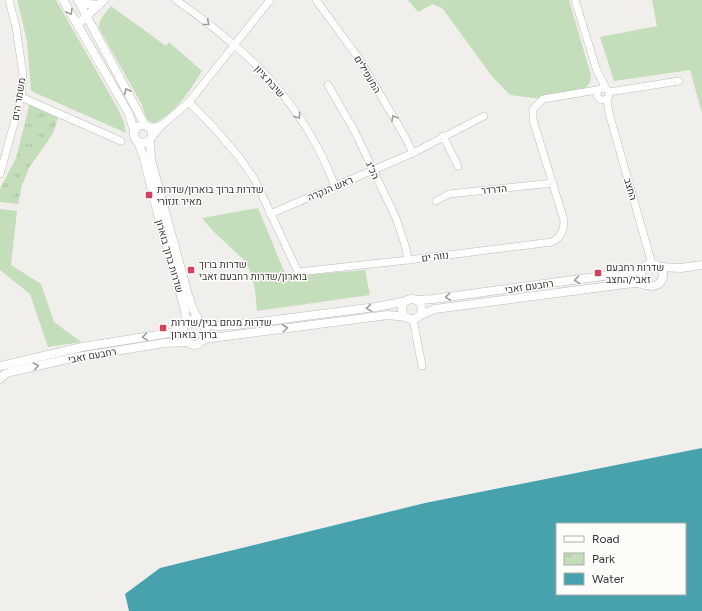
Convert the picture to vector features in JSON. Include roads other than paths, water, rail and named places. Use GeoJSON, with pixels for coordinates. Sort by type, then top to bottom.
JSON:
{"type":"FeatureCollection","features":[{"type":"Feature","properties":{"kind":"street","name":"משמר הים"},"geometry":{"type":"LineString","coordinates":[[0,174],[21,97],[22,75],[20,55],[16,27],[9,0]]}},
{"type":"Feature","properties":{"kind":"street"},"geometry":{"type":"LineString","coordinates":[[63,0],[120,98],[134,131],[134,138],[138,142],[144,144],[151,139],[162,125],[190,102],[270,0]]}},
{"type":"Feature","properties":{"kind":"street"},"geometry":{"type":"LineString","coordinates":[[78,0],[88,4],[102,2]]}},
{"type":"Feature","properties":{"kind":"street"},"geometry":{"type":"LineString","coordinates":[[78,0],[147,126],[152,131],[151,139]]}},
{"type":"Feature","properties":{"kind":"street","name":"שיבת ציון"},"geometry":{"type":"LineString","coordinates":[[176,0],[235,45],[279,91],[304,125],[321,154],[335,186]]}},
{"type":"Feature","properties":{"kind":"street","name":"המעפילים"},"geometry":{"type":"LineString","coordinates":[[316,0],[360,60],[404,135],[412,153]]}},
{"type":"Feature","properties":{"kind":"street","name":"החצב"},"geometry":{"type":"LineString","coordinates":[[575,0],[597,71],[602,94],[656,265]]}},
{"type":"Feature","properties":{"kind":"street"},"geometry":{"type":"LineString","coordinates":[[78,24],[102,2]]}},
{"type":"Feature","properties":{"kind":"street"},"geometry":{"type":"LineString","coordinates":[[553,183],[533,120],[533,109],[543,99],[580,94],[602,94],[679,81]]}},
{"type":"Feature","properties":{"kind":"street","name":"הכ\"ג"},"geometry":{"type":"LineString","coordinates":[[328,85],[354,130],[396,218],[406,248],[408,260]]}},
{"type":"Feature","properties":{"kind":"street"},"geometry":{"type":"LineString","coordinates":[[21,97],[121,141]]}},
{"type":"Feature","properties":{"kind":"street"},"geometry":{"type":"LineString","coordinates":[[190,102],[240,157],[254,180],[270,214]]}},
{"type":"Feature","properties":{"kind":"street","name":"ראש הנקרה"},"geometry":{"type":"LineString","coordinates":[[270,214],[373,171],[484,116]]}},
{"type":"Feature","properties":{"kind":"street"},"geometry":{"type":"LineString","coordinates":[[134,131],[138,126],[154,127],[162,125]]}},
{"type":"Feature","properties":{"kind":"street"},"geometry":{"type":"LineString","coordinates":[[443,136],[458,166]]}},
{"type":"Feature","properties":{"kind":"street","name":"שדרות ברוך בוארון"},"geometry":{"type":"LineString","coordinates":[[151,139],[151,160],[172,237],[192,307],[202,323]]}},
{"type":"Feature","properties":{"kind":"street","name":"שדרות ברוך בוארון"},"geometry":{"type":"LineString","coordinates":[[138,142],[144,156],[160,223],[185,310],[185,325]]}},
{"type":"Feature","properties":{"kind":"street","name":"הדרדר"},"geometry":{"type":"LineString","coordinates":[[436,200],[449,194],[553,183]]}},
{"type":"Feature","properties":{"kind":"street","name":"נווה ים"},"geometry":{"type":"LineString","coordinates":[[270,214],[298,272],[408,260],[552,242],[561,235],[564,226],[563,212],[553,183]]}},
{"type":"Feature","properties":{"kind":"street"},"geometry":{"type":"LineString","coordinates":[[681,268],[670,274],[662,282],[653,287],[646,285],[641,279],[643,269],[646,265],[681,268],[702,265]]}},
{"type":"Feature","properties":{"kind":"street"},"geometry":{"type":"LineString","coordinates":[[656,265],[664,275],[662,282]]}},
{"type":"Feature","properties":{"kind":"street","name":"רחבעם זאבי"},"geometry":{"type":"LineString","coordinates":[[202,323],[217,326],[236,325],[376,307],[412,300],[433,299],[618,274],[643,269]]}},
{"type":"Feature","properties":{"kind":"street","name":"רחבעם זאבי"},"geometry":{"type":"LineString","coordinates":[[420,315],[430,310],[443,308],[624,284],[638,283],[646,285]]}},
{"type":"Feature","properties":{"kind":"street"},"geometry":{"type":"LineString","coordinates":[[204,339],[206,331],[202,323],[192,320],[185,325],[183,336],[188,342],[195,344],[204,339],[388,315],[409,318],[416,318],[420,315],[421,306],[412,300],[403,306],[402,309],[409,318],[422,366]]}},
{"type":"Feature","properties":{"kind":"street","name":"רחבעם זאבי"},"geometry":{"type":"LineString","coordinates":[[0,366],[75,349],[170,333],[185,325]]}},
{"type":"Feature","properties":{"kind":"street","name":"רחבעם זאבי"},"geometry":{"type":"LineString","coordinates":[[0,379],[5,374],[10,372],[77,357],[165,343],[188,342]]}},
{"type":"Feature","properties":{"kind":"water"},"geometry":{"type":"Polygon","coordinates":[[[702,448],[702,611],[129,611],[125,594],[160,568],[425,503],[702,448]]]}},
{"type":"Feature","properties":{"kind":"place","name":"שדרות ברוך בוארון/שדרות מאיר זנזורי"},"geometry":{"type":"Point","coordinates":[149,195]}},
{"type":"Feature","properties":{"kind":"place","name":"שדרות ברוך בוארון/שדרות רחבעם זאבי"},"geometry":{"type":"Point","coordinates":[191,270]}},
{"type":"Feature","properties":{"kind":"place","name":"שדרות רחבעם זאבי/החצב"},"geometry":{"type":"Point","coordinates":[598,273]}},
{"type":"Feature","properties":{"kind":"place","name":"שדרות מנחם בגין/שדרות ברוך בוארון"},"geometry":{"type":"Point","coordinates":[163,328]}}]}
